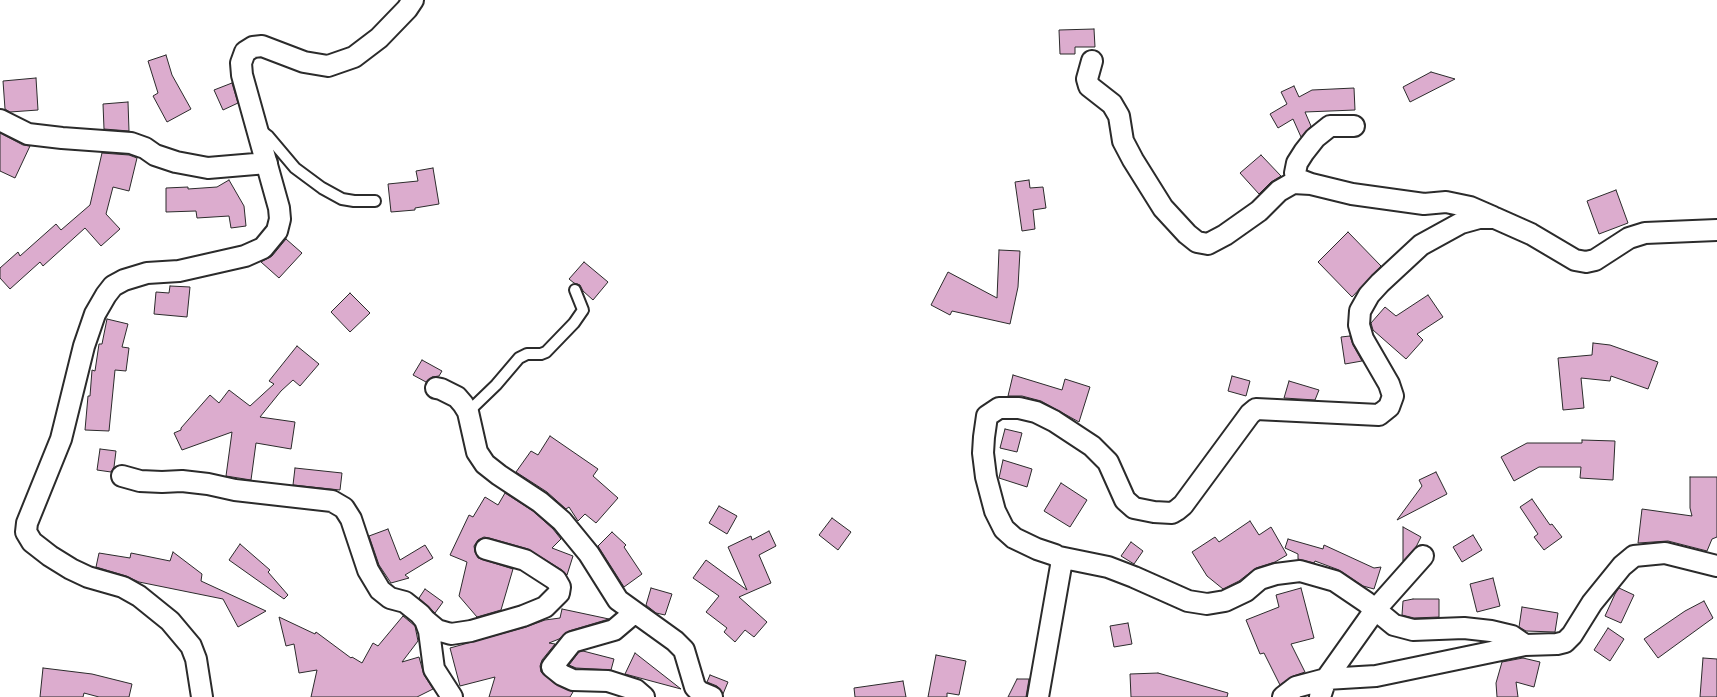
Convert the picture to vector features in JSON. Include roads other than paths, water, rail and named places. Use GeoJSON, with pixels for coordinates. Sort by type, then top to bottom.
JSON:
{"type":"FeatureCollection","features":[{"type":"Feature","properties":{"kind":"street"},"geometry":{"type":"LineString","coordinates":[[202,697],[196,659],[191,646],[170,621],[139,596],[122,587],[88,577],[50,556],[32,542],[26,532],[27,523],[61,439],[84,346],[95,314],[113,286],[124,280],[147,273],[180,271],[245,256],[263,248],[277,231],[280,219],[279,208],[242,75],[241,63],[245,52],[253,47],[262,46],[304,62],[328,66],[354,57],[379,38],[407,9],[413,0]]}},
{"type":"Feature","properties":{"kind":"street"},"geometry":{"type":"LineString","coordinates":[[1092,61],[1087,79],[1089,86],[1112,104],[1119,116],[1123,141],[1133,160],[1163,208],[1197,242],[1208,244],[1225,235],[1259,211],[1279,191],[1293,183],[1311,184]]}},
{"type":"Feature","properties":{"kind":"street"},"geometry":{"type":"LineString","coordinates":[[0,120],[28,134],[131,143],[145,148],[155,155],[176,162],[208,168],[267,164]]}},
{"type":"Feature","properties":{"kind":"street"},"geometry":{"type":"LineString","coordinates":[[1354,126],[1330,126],[1315,138],[1297,163],[1295,173],[1298,179],[1352,194],[1424,204],[1446,202],[1470,208],[1530,234],[1575,260],[1586,262],[1596,260],[1629,238],[1645,233],[1717,230]]}},
{"type":"Feature","properties":{"kind":"street"},"geometry":{"type":"LineString","coordinates":[[1495,218],[1479,218],[1461,223],[1421,245],[1369,295],[1360,311],[1359,325],[1363,339],[1389,384],[1393,396],[1388,407],[1379,415],[1256,409],[1250,414],[1183,505],[1172,513],[1134,508],[1125,500],[1108,462],[1092,446],[1036,412],[1019,408],[999,408],[987,416],[983,453],[986,477],[995,511],[1004,529],[1014,538],[1059,557],[1108,567],[1134,576],[1188,601],[1207,604],[1225,601],[1246,590],[1260,579],[1276,574],[1300,572],[1335,581],[1366,602],[1394,625],[1413,630],[1464,628],[1491,630],[1512,636],[1525,645]]}},
{"type":"Feature","properties":{"kind":"street"},"geometry":{"type":"LineString","coordinates":[[436,388],[441,388],[456,397],[468,412],[477,452],[485,464],[540,502],[562,521],[589,554],[618,600],[675,641],[684,650],[695,687],[700,692],[712,697]]}},
{"type":"Feature","properties":{"kind":"street"},"geometry":{"type":"LineString","coordinates":[[122,476],[140,481],[182,481],[235,490],[332,501],[344,508],[351,519],[368,570],[380,590],[390,598],[405,602],[437,630],[451,634],[472,631],[523,616],[545,607],[559,593],[560,587],[556,580],[525,560],[486,549]]}},
{"type":"Feature","properties":{"kind":"street"},"geometry":{"type":"LineString","coordinates":[[1283,697],[1296,687],[1323,688],[1525,645],[1565,642],[1572,636],[1592,603],[1622,566],[1634,556],[1665,553],[1717,566]]}},
{"type":"Feature","properties":{"kind":"street"},"geometry":{"type":"LineString","coordinates":[[1323,688],[1375,610],[1423,556]]}},
{"type":"Feature","properties":{"kind":"street"},"geometry":{"type":"LineString","coordinates":[[1038,697],[1062,564],[1059,557]]}},
{"type":"Feature","properties":{"kind":"street"},"geometry":{"type":"LineString","coordinates":[[634,613],[614,630],[572,642],[552,667],[562,676],[573,680],[608,681],[636,690],[644,697]]}},
{"type":"Feature","properties":{"kind":"street"},"geometry":{"type":"LineString","coordinates":[[425,620],[429,631],[434,669],[452,697]]}},
{"type":"Feature","properties":{"kind":"lane"},"geometry":{"type":"LineString","coordinates":[[257,127],[268,136],[295,168],[322,188],[342,199],[376,201]]}},
{"type":"Feature","properties":{"kind":"lane"},"geometry":{"type":"LineString","coordinates":[[468,412],[496,385],[519,358],[527,354],[546,352],[574,322],[583,310],[575,290]]}}]}
